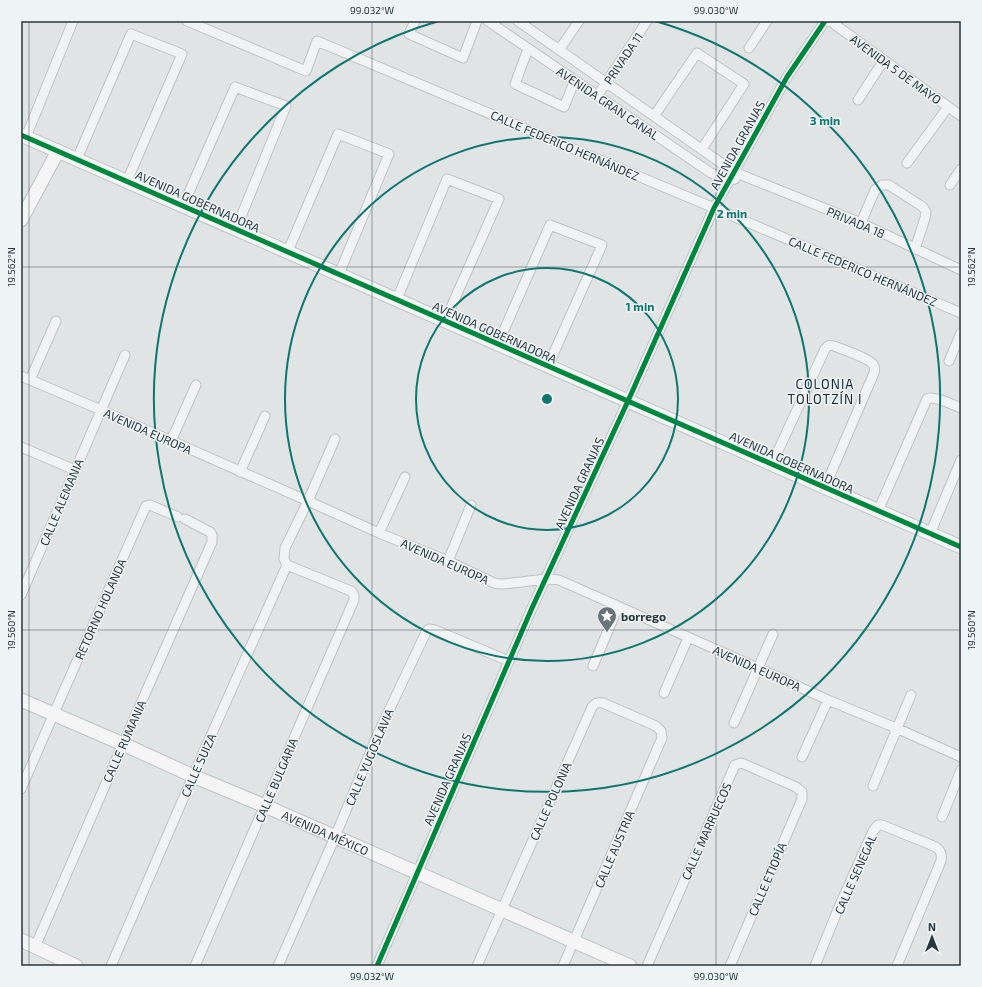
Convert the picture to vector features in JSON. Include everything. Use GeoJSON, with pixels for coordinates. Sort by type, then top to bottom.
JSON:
{"type":"FeatureCollection","features":[{"type":"Feature","properties":{"kind":"street"},"geometry":{"type":"LineString","coordinates":[[23,136],[73,21]]}},
{"type":"Feature","properties":{"kind":"street","name":"CALLE FEDERICO HERNÁNDEZ"},"geometry":{"type":"LineString","coordinates":[[187,21],[306,71],[317,41],[961,313]]}},
{"type":"Feature","properties":{"kind":"street"},"geometry":{"type":"LineString","coordinates":[[415,21],[409,34],[463,58],[477,21]]}},
{"type":"Feature","properties":{"kind":"street","name":"AVENIDA GRAN CANAL"},"geometry":{"type":"LineString","coordinates":[[488,21],[711,173],[732,176]]}},
{"type":"Feature","properties":{"kind":"street","name":"AVENIDA GRAN CANAL"},"geometry":{"type":"LineString","coordinates":[[518,21],[702,149],[732,176]]}},
{"type":"Feature","properties":{"kind":"street"},"geometry":{"type":"LineString","coordinates":[[559,50],[579,21]]}},
{"type":"Feature","properties":{"kind":"street","name":"PRIVADA 11"},"geometry":{"type":"LineString","coordinates":[[598,95],[647,21]]}},
{"type":"Feature","properties":{"kind":"street"},"geometry":{"type":"LineString","coordinates":[[749,48],[767,21]]}},
{"type":"Feature","properties":{"kind":"street","name":"AVENIDA GRANJAS"},"geometry":{"type":"LineString","coordinates":[[377,966],[532,608],[628,401],[714,208],[787,77],[825,21]]}},
{"type":"Feature","properties":{"kind":"street","name":"AVENIDA 5 DE MAYO"},"geometry":{"type":"LineString","coordinates":[[830,21],[961,116]]}},
{"type":"Feature","properties":{"kind":"street"},"geometry":{"type":"LineString","coordinates":[[77,159],[131,34],[182,54],[127,181]]}},
{"type":"Feature","properties":{"kind":"street"},"geometry":{"type":"LineString","coordinates":[[528,49],[515,84],[564,107],[575,80]]}},
{"type":"Feature","properties":{"kind":"street"},"geometry":{"type":"LineString","coordinates":[[654,116],[697,52],[744,84],[702,149]]}},
{"type":"Feature","properties":{"kind":"street"},"geometry":{"type":"LineString","coordinates":[[858,100],[884,60]]}},
{"type":"Feature","properties":{"kind":"street"},"geometry":{"type":"LineString","coordinates":[[183,206],[235,87],[286,106],[236,229]]}},
{"type":"Feature","properties":{"kind":"street"},"geometry":{"type":"LineString","coordinates":[[907,163],[948,107]]}},
{"type":"Feature","properties":{"kind":"street"},"geometry":{"type":"LineString","coordinates":[[288,251],[338,134],[390,154],[339,274]]}},
{"type":"Feature","properties":{"kind":"street","name":"AVENIDA GOBERNADORA"},"geometry":{"type":"LineString","coordinates":[[23,136],[961,547]]}},
{"type":"Feature","properties":{"kind":"street"},"geometry":{"type":"LineString","coordinates":[[21,220],[58,151]]}},
{"type":"Feature","properties":{"kind":"street"},"geometry":{"type":"LineString","coordinates":[[950,184],[961,169]]}},
{"type":"Feature","properties":{"kind":"street","name":"PRIVADA 18"},"geometry":{"type":"LineString","coordinates":[[732,176],[748,177],[861,223],[961,270]]}},
{"type":"Feature","properties":{"kind":"street"},"geometry":{"type":"LineString","coordinates":[[397,299],[447,179],[499,199],[446,321]]}},
{"type":"Feature","properties":{"kind":"street"},"geometry":{"type":"LineString","coordinates":[[861,223],[876,190],[882,185],[889,185],[923,207],[926,212],[915,248]]}},
{"type":"Feature","properties":{"kind":"street"},"geometry":{"type":"LineString","coordinates":[[498,344],[550,225],[602,244],[548,366]]}},
{"type":"Feature","properties":{"kind":"street"},"geometry":{"type":"LineString","coordinates":[[30,380],[56,321]]}},
{"type":"Feature","properties":{"kind":"street"},"geometry":{"type":"LineString","coordinates":[[949,361],[961,333]]}},
{"type":"Feature","properties":{"kind":"street"},"geometry":{"type":"LineString","coordinates":[[772,464],[826,347],[834,346],[870,361],[874,367],[874,373],[825,487]]}},
{"type":"Feature","properties":{"kind":"street","name":"CALLE ALEMANIA"},"geometry":{"type":"LineString","coordinates":[[21,595],[126,355]]}},
{"type":"Feature","properties":{"kind":"street","name":"AVENIDA EUROPA"},"geometry":{"type":"LineString","coordinates":[[21,376],[494,583],[498,584],[546,579],[559,580],[828,700],[961,757]]}},
{"type":"Feature","properties":{"kind":"street"},"geometry":{"type":"LineString","coordinates":[[171,441],[196,385]]}},
{"type":"Feature","properties":{"kind":"street"},"geometry":{"type":"LineString","coordinates":[[878,511],[926,399],[930,397],[961,408]]}},
{"type":"Feature","properties":{"kind":"street"},"geometry":{"type":"LineString","coordinates":[[240,472],[265,416]]}},
{"type":"Feature","properties":{"kind":"street","name":"CALLE SUIZA"},"geometry":{"type":"LineString","coordinates":[[111,966],[286,565],[284,559],[285,548],[308,501],[335,438]]}},
{"type":"Feature","properties":{"kind":"street"},"geometry":{"type":"LineString","coordinates":[[21,447],[75,470]]}},
{"type":"Feature","properties":{"kind":"street"},"geometry":{"type":"LineString","coordinates":[[930,534],[961,460]]}},
{"type":"Feature","properties":{"kind":"street"},"geometry":{"type":"LineString","coordinates":[[379,533],[405,477]]}},
{"type":"Feature","properties":{"kind":"street"},"geometry":{"type":"LineString","coordinates":[[448,562],[471,504]]}},
{"type":"Feature","properties":{"kind":"street","name":"RETORNO HOLANDA"},"geometry":{"type":"LineString","coordinates":[[21,789],[144,508],[148,505],[153,506],[206,529],[212,535]]}},
{"type":"Feature","properties":{"kind":"street","name":"CALLE RUMANIA"},"geometry":{"type":"LineString","coordinates":[[34,947],[212,542],[212,535]]}},
{"type":"Feature","properties":{"kind":"street","name":"CALLE BULGARIA"},"geometry":{"type":"LineString","coordinates":[[195,966],[355,597],[351,591],[286,565]]}},
{"type":"Feature","properties":{"kind":"street"},"geometry":{"type":"LineString","coordinates":[[593,666],[618,607]]}},
{"type":"Feature","properties":{"kind":"street","name":"CALLE YUGOSLAVIA"},"geometry":{"type":"LineString","coordinates":[[278,966],[335,837],[377,736],[427,630],[435,630],[509,661]]}},
{"type":"Feature","properties":{"kind":"street"},"geometry":{"type":"LineString","coordinates":[[734,723],[773,634]]}},
{"type":"Feature","properties":{"kind":"street"},"geometry":{"type":"LineString","coordinates":[[664,693],[688,638]]}},
{"type":"Feature","properties":{"kind":"street"},"geometry":{"type":"LineString","coordinates":[[873,786],[911,695]]}},
{"type":"Feature","properties":{"kind":"street","name":"AVENIDA MÉXICO"},"geometry":{"type":"LineString","coordinates":[[21,700],[54,713],[193,776],[630,966]]}},
{"type":"Feature","properties":{"kind":"street"},"geometry":{"type":"LineString","coordinates":[[802,757],[828,700]]}},
{"type":"Feature","properties":{"kind":"street","name":"CALLE POLONIA"},"geometry":{"type":"LineString","coordinates":[[477,966],[594,704],[599,702],[603,703],[656,726],[661,731]]}},
{"type":"Feature","properties":{"kind":"street","name":"CALLE AUSTRIA"},"geometry":{"type":"LineString","coordinates":[[563,966],[662,738],[661,731]]}},
{"type":"Feature","properties":{"kind":"street","name":"CALLE MARRUECOS"},"geometry":{"type":"LineString","coordinates":[[647,966],[735,765],[741,763],[744,764],[796,787],[802,792]]}},
{"type":"Feature","properties":{"kind":"street"},"geometry":{"type":"LineString","coordinates":[[942,817],[961,770]]}},
{"type":"Feature","properties":{"kind":"street","name":"CALLE ETIOPÍA"},"geometry":{"type":"LineString","coordinates":[[730,966],[802,799],[802,792]]}},
{"type":"Feature","properties":{"kind":"street","name":"CALLE SENEGAL"},"geometry":{"type":"LineString","coordinates":[[815,966],[839,907],[876,827],[882,825],[936,847],[941,852],[941,861],[896,966]]}},
{"type":"Feature","properties":{"kind":"street"},"geometry":{"type":"LineString","coordinates":[[21,940],[73,965]]}},
{"type":"Feature","properties":{"kind":"cycle path"},"geometry":{"type":"LineString","coordinates":[[377,966],[532,608],[628,401],[714,208],[787,77],[825,21]]}},
{"type":"Feature","properties":{"kind":"cycle path"},"geometry":{"type":"LineString","coordinates":[[21,135],[961,547]]}},
{"type":"Feature","properties":{"kind":"place","name":"borrego"},"geometry":{"type":"Point","coordinates":[607,633]}},
{"type":"Feature","properties":{"kind":"district","name":"COLONIA TOLOTZÍN I"},"geometry":{"type":"Point","coordinates":[825,392]}}]}
